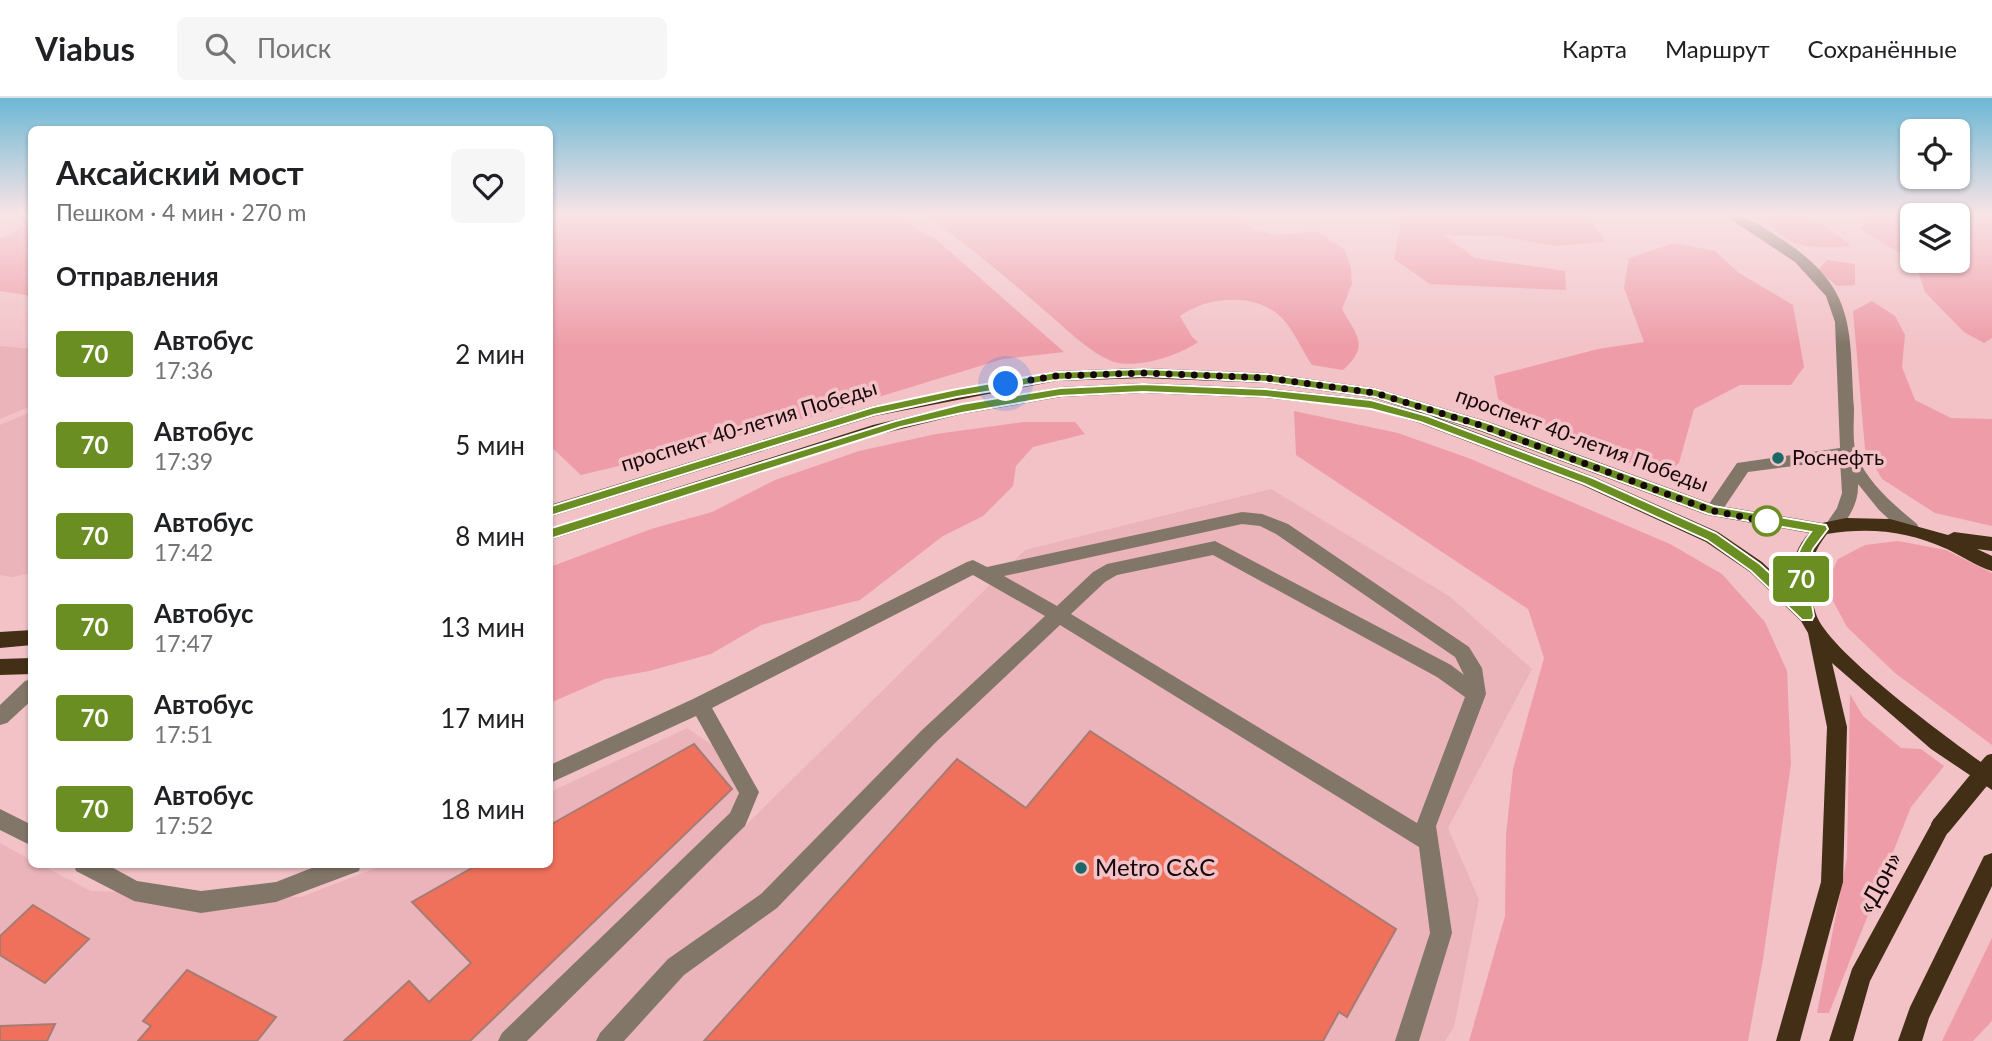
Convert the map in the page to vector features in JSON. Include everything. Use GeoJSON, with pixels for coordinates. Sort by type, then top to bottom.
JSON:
{"type":"FeatureCollection","features":[{"type":"Feature","properties":{"kind":"main road","name":"проспект 40-летия Победы"},"geometry":{"type":"LineString","coordinates":[[553,510],[873,411],[1056,376],[1143,373],[1267,378],[1375,393],[1483,426],[1713,511],[1827,528],[1875,525],[1911,529],[1943,538]]}},
{"type":"Feature","properties":{"kind":"main road","name":"проспект 40-летия Победы"},"geometry":{"type":"LineString","coordinates":[[553,533],[879,429],[962,409],[1060,392],[1143,388],[1266,393],[1371,404],[1424,419],[1612,491],[1712,537],[1756,568],[1811,622],[1837,656],[1895,708],[1938,743],[1992,781]]}},
{"type":"Feature","properties":{"kind":"main road"},"geometry":{"type":"LineString","coordinates":[[1788,1041],[1832,882],[1837,727],[1800,568],[1807,547],[1827,528]]}},
{"type":"Feature","properties":{"kind":"main road"},"geometry":{"type":"LineString","coordinates":[[1943,538],[1992,544]]}},
{"type":"Feature","properties":{"kind":"main road"},"geometry":{"type":"LineString","coordinates":[[1943,538],[1992,564]]}},
{"type":"Feature","properties":{"kind":"main road"},"geometry":{"type":"LineString","coordinates":[[0,640],[28,637]]}},
{"type":"Feature","properties":{"kind":"main road"},"geometry":{"type":"LineString","coordinates":[[0,667],[28,666]]}},
{"type":"Feature","properties":{"kind":"main road","name":"«Дон»"},"geometry":{"type":"LineString","coordinates":[[1841,1041],[1860,977],[1941,826],[1992,764]]}},
{"type":"Feature","properties":{"kind":"main road"},"geometry":{"type":"LineString","coordinates":[[1910,1041],[1918,1016],[1992,863]]}},
{"type":"Feature","properties":{"kind":"street"},"geometry":{"type":"LineString","coordinates":[[1795,257],[1833,295],[1842,321],[1850,493],[1845,510],[1827,528]]}},
{"type":"Feature","properties":{"kind":"street"},"geometry":{"type":"LineString","coordinates":[[1713,511],[1743,467],[1848,453]]}},
{"type":"Feature","properties":{"kind":"street"},"geometry":{"type":"LineString","coordinates":[[1848,453],[1863,482],[1882,505],[1911,529]]}},
{"type":"Feature","properties":{"kind":"street"},"geometry":{"type":"LineString","coordinates":[[988,573],[1242,518],[1262,520],[1282,529],[1462,652],[1473,668],[1476,694],[1426,826],[1441,933],[1407,1041]]}},
{"type":"Feature","properties":{"kind":"street"},"geometry":{"type":"LineString","coordinates":[[608,1041],[676,967],[769,901],[928,737],[1107,571],[1215,548],[1227,552],[1444,671],[1476,694]]}},
{"type":"Feature","properties":{"kind":"street"},"geometry":{"type":"LineString","coordinates":[[553,773],[700,705],[973,566],[1428,841]]}},
{"type":"Feature","properties":{"kind":"street"},"geometry":{"type":"LineString","coordinates":[[0,717],[28,691]]}},
{"type":"Feature","properties":{"kind":"street"},"geometry":{"type":"LineString","coordinates":[[510,1041],[738,819],[749,792],[700,705]]}},
{"type":"Feature","properties":{"kind":"street"},"geometry":{"type":"LineString","coordinates":[[0,819],[28,834]]}},
{"type":"Feature","properties":{"kind":"street"},"geometry":{"type":"LineString","coordinates":[[91,868],[134,891],[201,902],[276,892],[340,868]]}},
{"type":"Feature","properties":{"kind":"shaded area"},"geometry":{"type":"Polygon","coordinates":[[[0,257],[28,257],[28,297],[0,291],[0,257]]]}},
{"type":"Feature","properties":{"kind":"shaded area"},"geometry":{"type":"Polygon","coordinates":[[[553,257],[956,257],[1064,352],[1003,359],[826,413],[581,475],[553,449],[553,257]]]}},
{"type":"Feature","properties":{"kind":"shaded area"},"geometry":{"type":"Polygon","coordinates":[[[981,257],[1347,257],[1352,284],[1342,309],[1356,334],[1359,347],[1343,370],[1312,365],[1282,318],[1259,304],[1232,300],[1204,304],[1180,316],[1198,342],[1190,347],[1168,357],[1144,363],[1111,361],[1087,347],[981,257]]]}},
{"type":"Feature","properties":{"kind":"shaded area"},"geometry":{"type":"Polygon","coordinates":[[[1474,257],[1565,271],[1566,290],[1430,284],[1394,259],[1474,257]]]}},
{"type":"Feature","properties":{"kind":"shaded area"},"geometry":{"type":"Polygon","coordinates":[[[1722,257],[1739,273],[1793,305],[1804,367],[1791,385],[1740,385],[1694,409],[1679,463],[1662,477],[1553,431],[1498,399],[1494,376],[1598,349],[1644,342],[1624,288],[1629,258],[1722,257]]]}},
{"type":"Feature","properties":{"kind":"shaded area"},"geometry":{"type":"Polygon","coordinates":[[[1970,257],[1992,257],[1992,338],[1984,343],[1964,332],[1925,292],[1919,273],[1970,273],[1970,257]]]}},
{"type":"Feature","properties":{"kind":"shaded area"},"geometry":{"type":"Polygon","coordinates":[[[1827,260],[1855,264],[1855,285],[1837,286],[1818,270],[1827,260]]]}},
{"type":"Feature","properties":{"kind":"shaded area"},"geometry":{"type":"Polygon","coordinates":[[[1872,301],[1895,316],[1905,335],[1902,367],[1915,400],[1951,418],[1992,419],[1992,526],[1935,513],[1882,479],[1865,449],[1853,311],[1872,301]]]}},
{"type":"Feature","properties":{"kind":"shaded area"},"geometry":{"type":"Polygon","coordinates":[[[0,346],[28,349],[28,407],[0,419],[0,346]]]}},
{"type":"Feature","properties":{"kind":"shaded area"},"geometry":{"type":"Polygon","coordinates":[[[1294,411],[1398,433],[1471,459],[1670,544],[1722,574],[1765,622],[1787,671],[1791,764],[1763,959],[1748,1041],[1469,1041],[1505,916],[1506,835],[1513,769],[1544,658],[1528,609],[1296,455],[1294,411]]]}},
{"type":"Feature","properties":{"kind":"shaded area"},"geometry":{"type":"Polygon","coordinates":[[[28,413],[28,574],[12,577],[0,575],[0,425],[28,413]]]}},
{"type":"Feature","properties":{"kind":"shaded area"},"geometry":{"type":"Polygon","coordinates":[[[1024,422],[1075,422],[1085,434],[1033,447],[1016,466],[1013,486],[983,516],[943,536],[860,600],[761,625],[711,654],[649,671],[605,679],[553,702],[553,566],[651,529],[712,512],[775,480],[859,451],[936,434],[1024,422]]]}},
{"type":"Feature","properties":{"kind":"shaded area"},"geometry":{"type":"Polygon","coordinates":[[[1271,489],[1449,596],[1532,669],[1448,828],[1479,900],[1454,1027],[1445,1041],[527,1041],[1025,550],[1271,489]]]}},
{"type":"Feature","properties":{"kind":"shaded area"},"geometry":{"type":"Polygon","coordinates":[[[1898,541],[1946,550],[1992,573],[1992,745],[1895,673],[1847,627],[1825,586],[1838,559],[1865,545],[1898,541]]]}},
{"type":"Feature","properties":{"kind":"shaded area"},"geometry":{"type":"Polygon","coordinates":[[[1850,694],[1863,716],[1901,748],[1921,749],[1944,766],[1911,807],[1829,1013],[1817,1013],[1847,858],[1850,694]]]}},
{"type":"Feature","properties":{"kind":"shaded area"},"geometry":{"type":"Polygon","coordinates":[[[687,728],[744,766],[734,814],[516,1041],[0,1041],[0,843],[28,858],[28,868],[47,868],[91,891],[301,897],[376,868],[553,868],[553,791],[687,728]]]}},
{"type":"Feature","properties":{"kind":"shaded area"},"geometry":{"type":"Polygon","coordinates":[[[1992,938],[1992,1021],[1973,1041],[1942,1041],[1992,938]]]}},
{"type":"Feature","properties":{"kind":"building","name":"Metro C&C"},"geometry":{"type":"Polygon","coordinates":[[[1090,731],[1396,929],[1347,1017],[1339,1012],[1323,1041],[704,1041],[957,759],[1026,808],[1090,731]]]}},
{"type":"Feature","properties":{"kind":"building"},"geometry":{"type":"Polygon","coordinates":[[[694,744],[732,789],[470,1041],[344,1041],[409,981],[429,1002],[471,963],[412,902],[472,868],[553,868],[553,823],[694,744]]]}},
{"type":"Feature","properties":{"kind":"building"},"geometry":{"type":"Polygon","coordinates":[[[33,905],[89,939],[45,983],[0,955],[0,936],[33,905]]]}},
{"type":"Feature","properties":{"kind":"building"},"geometry":{"type":"Polygon","coordinates":[[[187,970],[276,1017],[257,1041],[138,1041],[151,1026],[143,1021],[187,970]]]}},
{"type":"Feature","properties":{"kind":"building"},"geometry":{"type":"Polygon","coordinates":[[[55,1024],[47,1041],[0,1041],[0,1026],[55,1024]]]}},
{"type":"Feature","properties":{"kind":"bus line","name":"70"},"geometry":{"type":"LineString","coordinates":[[553,510],[873,411],[1056,376],[1143,373],[1267,378],[1375,393],[1483,426],[1713,511],[1822,529],[1807,547],[1800,568],[1807,616],[1756,568],[1712,537],[1588,481],[1424,419],[1371,404],[1266,393],[1143,388],[1060,392],[962,409],[879,429],[553,533]]}},
{"type":"Feature","properties":{"kind":"place","name":"Роснефть"},"geometry":{"type":"Point","coordinates":[1778,458]}},
{"type":"Feature","properties":{"kind":"place","name":"Metro C&C"},"geometry":{"type":"Point","coordinates":[1081,868]}},
{"type":"Feature","properties":{"kind":"route"},"geometry":{"type":"LineString","coordinates":[[1006,384],[1056,376],[1143,373],[1267,378],[1375,393],[1483,426],[1713,511],[1769,522],[1767,521]]}}]}
